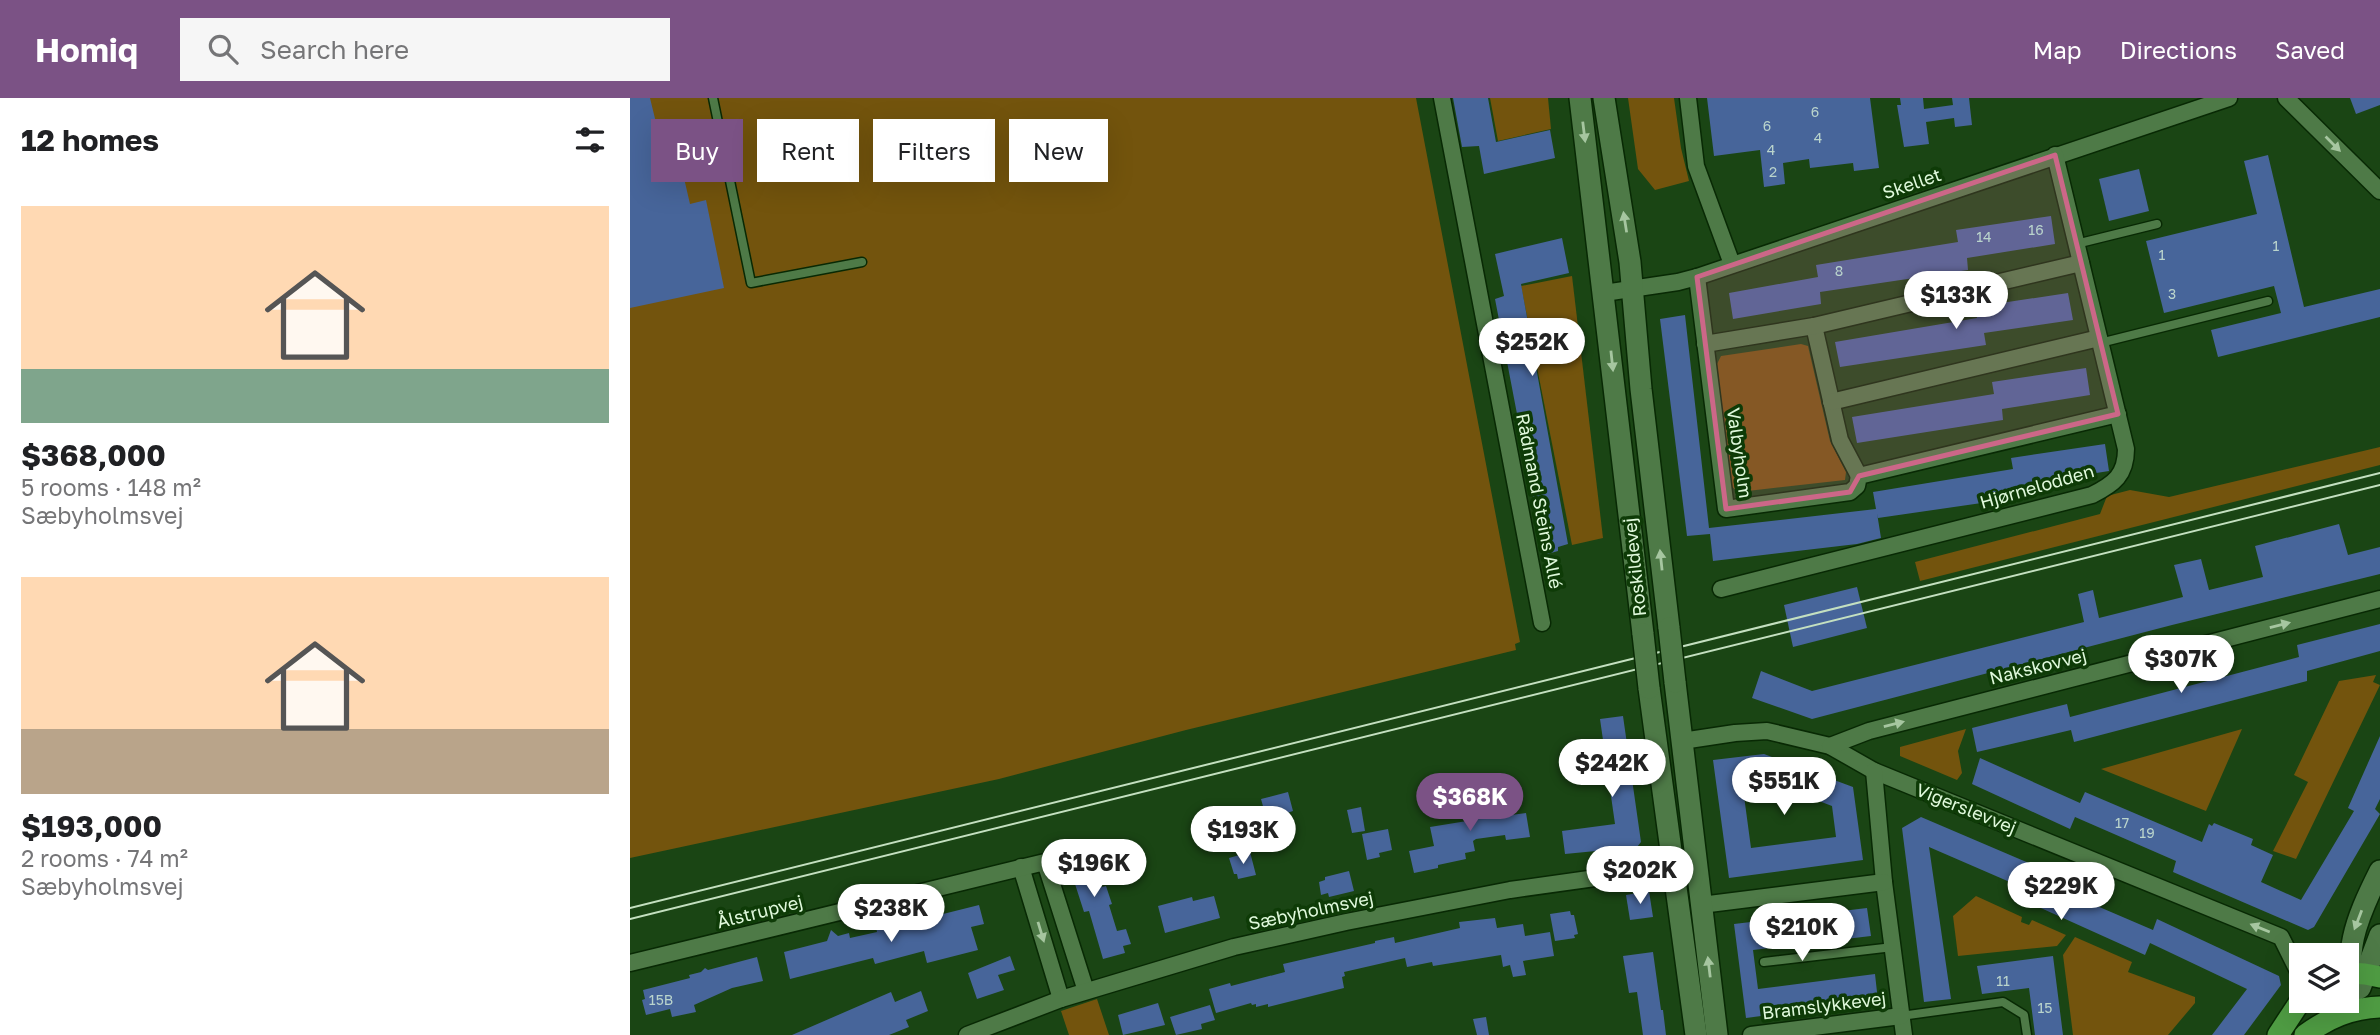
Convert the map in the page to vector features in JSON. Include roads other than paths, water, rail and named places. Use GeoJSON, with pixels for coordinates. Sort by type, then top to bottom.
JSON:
{"type":"FeatureCollection","features":[{"type":"Feature","properties":{"kind":"main road"},"geometry":{"type":"LineString","coordinates":[[2359,1009],[2380,1007]]}},
{"type":"Feature","properties":{"kind":"main road"},"geometry":{"type":"LineString","coordinates":[[2277,1035],[2292,1013]]}},
{"type":"Feature","properties":{"kind":"main road"},"geometry":{"type":"LineString","coordinates":[[2305,1035],[2322,1023],[2346,1013]]}},
{"type":"Feature","properties":{"kind":"street","name":"Rådmand Steins Allé"},"geometry":{"type":"LineString","coordinates":[[1442,98],[1542,623]]}},
{"type":"Feature","properties":{"kind":"street","name":"Roskildevej"},"geometry":{"type":"LineString","coordinates":[[1580,98],[1649,688],[1696,1035]]}},
{"type":"Feature","properties":{"kind":"street","name":"Roskildevej"},"geometry":{"type":"LineString","coordinates":[[1604,98],[1634,289],[1641,389],[1717,1035]]}},
{"type":"Feature","properties":{"kind":"street"},"geometry":{"type":"LineString","coordinates":[[1688,98],[1696,166],[1732,264]]}},
{"type":"Feature","properties":{"kind":"street","name":"Skellet"},"geometry":{"type":"LineString","coordinates":[[1604,293],[1697,277],[2229,98]]}},
{"type":"Feature","properties":{"kind":"street"},"geometry":{"type":"LineString","coordinates":[[2286,98],[2380,191]]}},
{"type":"Feature","properties":{"kind":"street","name":"Hjørnelodden"},"geometry":{"type":"LineString","coordinates":[[1721,589],[2092,495],[2108,487],[2120,475],[2126,463],[2126,449],[2055,155]]}},
{"type":"Feature","properties":{"kind":"street"},"geometry":{"type":"LineString","coordinates":[[1705,344],[1814,327],[2081,263]]}},
{"type":"Feature","properties":{"kind":"street","name":"Valbyholm"},"geometry":{"type":"LineString","coordinates":[[1697,277],[1726,509],[1850,492],[1857,486],[1859,476],[2118,414]]}},
{"type":"Feature","properties":{"kind":"street"},"geometry":{"type":"LineString","coordinates":[[1814,327],[1840,440],[1859,476]]}},
{"type":"Feature","properties":{"kind":"street"},"geometry":{"type":"LineString","coordinates":[[1831,402],[2100,340]]}},
{"type":"Feature","properties":{"kind":"street","name":"Nakskovvej"},"geometry":{"type":"LineString","coordinates":[[1830,747],[1868,730],[2380,599]]}},
{"type":"Feature","properties":{"kind":"street","name":"Vigerslevvej"},"geometry":{"type":"LineString","coordinates":[[1682,741],[1767,731],[1830,747],[1874,771],[2281,937],[2289,953]]}},
{"type":"Feature","properties":{"kind":"street","name":"Bramslykkevej"},"geometry":{"type":"LineString","coordinates":[[1874,771],[1884,882],[1904,1035]]}},
{"type":"Feature","properties":{"kind":"street"},"geometry":{"type":"LineString","coordinates":[[1061,999],[1021,867],[1045,862],[1086,991]]}},
{"type":"Feature","properties":{"kind":"street","name":"Ålstrupvej"},"geometry":{"type":"LineString","coordinates":[[630,963],[1021,867]]}},
{"type":"Feature","properties":{"kind":"street","name":"Sæbyholmsvej"},"geometry":{"type":"LineString","coordinates":[[967,1035],[1061,999],[1234,947],[1510,890],[1674,867]]}},
{"type":"Feature","properties":{"kind":"street"},"geometry":{"type":"LineString","coordinates":[[2360,974],[2350,950],[2356,924],[2380,871]]}},
{"type":"Feature","properties":{"kind":"street"},"geometry":{"type":"LineString","coordinates":[[1701,905],[1884,882]]}},
{"type":"Feature","properties":{"kind":"street"},"geometry":{"type":"LineString","coordinates":[[2360,974],[2380,935]]}},
{"type":"Feature","properties":{"kind":"street","name":"Bramslykkevej"},"geometry":{"type":"LineString","coordinates":[[1751,1035],[1901,1016]]}},
{"type":"Feature","properties":{"kind":"lane"},"geometry":{"type":"LineString","coordinates":[[713,98],[751,283],[862,262]]}},
{"type":"Feature","properties":{"kind":"lane"},"geometry":{"type":"LineString","coordinates":[[2076,244],[2157,224]]}},
{"type":"Feature","properties":{"kind":"lane"},"geometry":{"type":"LineString","coordinates":[[2100,340],[2268,301]]}},
{"type":"Feature","properties":{"kind":"lane"},"geometry":{"type":"LineString","coordinates":[[1764,962],[1892,947]]}},
{"type":"Feature","properties":{"kind":"lane"},"geometry":{"type":"LineString","coordinates":[[1901,1016],[2003,1002],[2024,1015],[2026,1035]]}},
{"type":"Feature","properties":{"kind":"tram line"},"geometry":{"type":"LineString","coordinates":[[630,908],[2380,473]]}},
{"type":"Feature","properties":{"kind":"tram line"},"geometry":{"type":"LineString","coordinates":[[630,919],[2380,485]]}}]}
